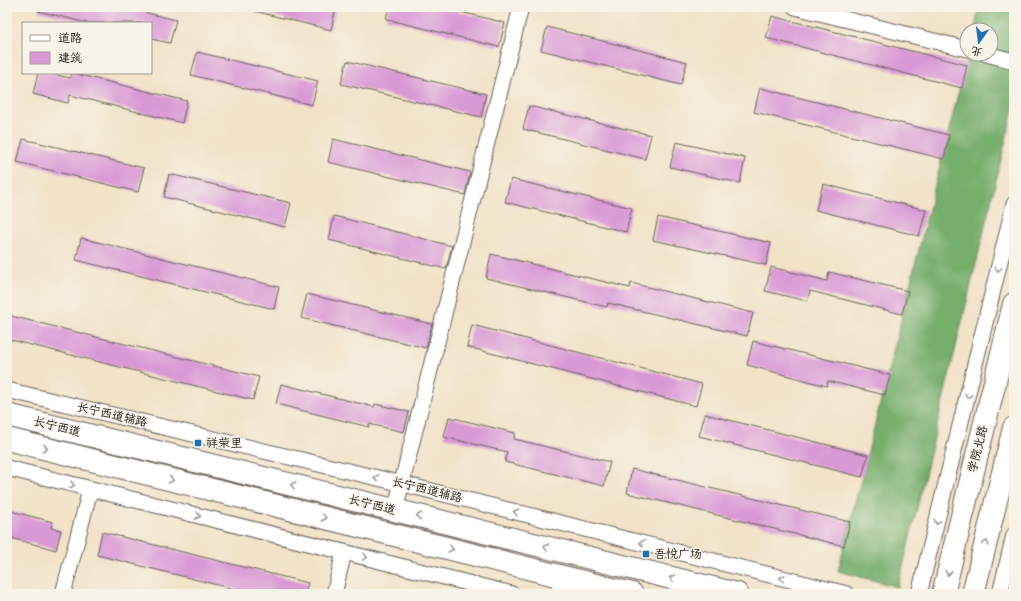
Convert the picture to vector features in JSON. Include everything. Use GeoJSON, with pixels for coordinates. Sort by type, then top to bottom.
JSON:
{"type":"FeatureCollection","features":[{"type":"Feature","properties":{"kind":"main road","name":"学院北路"},"geometry":{"type":"LineString","coordinates":[[943,594],[1014,304]]}},
{"type":"Feature","properties":{"kind":"main road","name":"长宁西道"},"geometry":{"type":"LineString","coordinates":[[7,415],[737,594]]}},
{"type":"Feature","properties":{"kind":"main road"},"geometry":{"type":"LineString","coordinates":[[973,594],[1014,428]]}},
{"type":"Feature","properties":{"kind":"main road","name":"长宁西道"},"geometry":{"type":"LineString","coordinates":[[7,439],[560,585],[632,594]]}},
{"type":"Feature","properties":{"kind":"street"},"geometry":{"type":"LineString","coordinates":[[396,510],[521,7]]}},
{"type":"Feature","properties":{"kind":"street"},"geometry":{"type":"LineString","coordinates":[[794,7],[959,47]]}},
{"type":"Feature","properties":{"kind":"street"},"geometry":{"type":"LineString","coordinates":[[999,57],[1014,61]]}},
{"type":"Feature","properties":{"kind":"street"},"geometry":{"type":"LineString","coordinates":[[919,594],[1014,204]]}},
{"type":"Feature","properties":{"kind":"street","name":"长宁西道辅路"},"geometry":{"type":"LineString","coordinates":[[7,390],[403,484],[847,594]]}},
{"type":"Feature","properties":{"kind":"street"},"geometry":{"type":"LineString","coordinates":[[7,468],[90,490],[512,594]]}},
{"type":"Feature","properties":{"kind":"street"},"geometry":{"type":"LineString","coordinates":[[63,594],[90,490]]}},
{"type":"Feature","properties":{"kind":"street"},"geometry":{"type":"LineString","coordinates":[[1000,594],[1014,536]]}},
{"type":"Feature","properties":{"kind":"street"},"geometry":{"type":"LineString","coordinates":[[334,594],[344,552]]}},
{"type":"Feature","properties":{"kind":"green space"},"geometry":{"type":"Polygon","coordinates":[[[980,7],[1014,7],[1014,106],[898,587],[838,571],[966,62],[999,62],[999,22],[976,22],[980,7]]]}},
{"type":"Feature","properties":{"kind":"building"},"geometry":{"type":"Polygon","coordinates":[[[39,7],[122,7],[176,20],[170,43],[152,39],[152,22],[83,22],[38,11],[39,7]]]}},
{"type":"Feature","properties":{"kind":"building"},"geometry":{"type":"Polygon","coordinates":[[[254,7],[336,7],[331,30],[254,11],[254,7]]]}},
{"type":"Feature","properties":{"kind":"building"},"geometry":{"type":"Polygon","coordinates":[[[389,7],[441,7],[505,23],[499,47],[386,19],[389,7]]]}},
{"type":"Feature","properties":{"kind":"building"},"geometry":{"type":"Polygon","coordinates":[[[772,16],[967,65],[962,88],[766,38],[772,16]]]}},
{"type":"Feature","properties":{"kind":"building"},"geometry":{"type":"Polygon","coordinates":[[[547,27],[687,62],[681,85],[541,50],[547,27]]]}},
{"type":"Feature","properties":{"kind":"building"},"geometry":{"type":"Polygon","coordinates":[[[197,52],[318,81],[312,105],[191,75],[197,52]]]}},
{"type":"Feature","properties":{"kind":"building"},"geometry":{"type":"Polygon","coordinates":[[[347,61],[486,94],[481,117],[341,84],[347,61]]]}},
{"type":"Feature","properties":{"kind":"building"},"geometry":{"type":"Polygon","coordinates":[[[38,74],[52,74],[70,78],[72,74],[76,74],[187,101],[182,123],[70,95],[68,103],[33,94],[38,74]]]}},
{"type":"Feature","properties":{"kind":"building"},"geometry":{"type":"Polygon","coordinates":[[[760,88],[949,135],[944,159],[754,112],[760,88]]]}},
{"type":"Feature","properties":{"kind":"building"},"geometry":{"type":"Polygon","coordinates":[[[529,106],[651,135],[645,159],[523,129],[529,106]]]}},
{"type":"Feature","properties":{"kind":"building"},"geometry":{"type":"Polygon","coordinates":[[[23,139],[144,168],[138,192],[17,162],[23,139]]]}},
{"type":"Feature","properties":{"kind":"building"},"geometry":{"type":"Polygon","coordinates":[[[333,139],[470,172],[465,195],[328,162],[333,139]]]}},
{"type":"Feature","properties":{"kind":"building"},"geometry":{"type":"Polygon","coordinates":[[[676,142],[745,158],[740,183],[670,167],[676,142]]]}},
{"type":"Feature","properties":{"kind":"building"},"geometry":{"type":"Polygon","coordinates":[[[169,174],[291,203],[285,227],[164,197],[169,174]]]}},
{"type":"Feature","properties":{"kind":"building"},"geometry":{"type":"Polygon","coordinates":[[[511,179],[632,208],[626,232],[505,202],[511,179]]]}},
{"type":"Feature","properties":{"kind":"building"},"geometry":{"type":"Polygon","coordinates":[[[823,184],[926,210],[919,236],[816,210],[823,184]]]}},
{"type":"Feature","properties":{"kind":"building"},"geometry":{"type":"Polygon","coordinates":[[[334,216],[452,246],[446,269],[329,240],[334,216]]]}},
{"type":"Feature","properties":{"kind":"building"},"geometry":{"type":"Polygon","coordinates":[[[658,217],[771,243],[766,265],[653,240],[658,217]]]}},
{"type":"Feature","properties":{"kind":"building"},"geometry":{"type":"Polygon","coordinates":[[[81,238],[279,287],[274,309],[76,260],[81,238]]]}},
{"type":"Feature","properties":{"kind":"building"},"geometry":{"type":"Polygon","coordinates":[[[491,254],[630,288],[631,283],[753,313],[747,336],[608,303],[607,307],[486,278],[491,254]]]}},
{"type":"Feature","properties":{"kind":"building"},"geometry":{"type":"Polygon","coordinates":[[[771,267],[827,281],[829,272],[908,291],[902,314],[810,291],[807,301],[765,291],[771,267]]]}},
{"type":"Feature","properties":{"kind":"building"},"geometry":{"type":"Polygon","coordinates":[[[307,294],[432,324],[426,348],[301,318],[307,294]]]}},
{"type":"Feature","properties":{"kind":"building"},"geometry":{"type":"Polygon","coordinates":[[[7,315],[259,377],[253,400],[7,339],[7,315]]]}},
{"type":"Feature","properties":{"kind":"building"},"geometry":{"type":"Polygon","coordinates":[[[472,325],[702,384],[696,406],[467,347],[472,325]]]}},
{"type":"Feature","properties":{"kind":"building"},"geometry":{"type":"Polygon","coordinates":[[[753,341],[890,375],[885,395],[828,381],[827,386],[747,365],[753,341]]]}},
{"type":"Feature","properties":{"kind":"building"},"geometry":{"type":"Polygon","coordinates":[[[281,384],[374,407],[375,404],[409,412],[404,432],[369,424],[369,427],[276,404],[281,384]]]}},
{"type":"Feature","properties":{"kind":"building"},"geometry":{"type":"Polygon","coordinates":[[[705,414],[868,455],[862,477],[699,436],[705,414]]]}},
{"type":"Feature","properties":{"kind":"building"},"geometry":{"type":"Polygon","coordinates":[[[449,417],[515,433],[514,439],[610,462],[604,486],[505,462],[507,452],[444,437],[449,417]]]}},
{"type":"Feature","properties":{"kind":"building"},"geometry":{"type":"Polygon","coordinates":[[[632,469],[850,522],[844,546],[627,493],[632,469]]]}},
{"type":"Feature","properties":{"kind":"building"},"geometry":{"type":"Polygon","coordinates":[[[7,510],[53,522],[51,528],[61,530],[56,550],[7,537],[7,510]]]}},
{"type":"Feature","properties":{"kind":"building"},"geometry":{"type":"Polygon","coordinates":[[[102,532],[308,583],[305,594],[254,594],[97,555],[102,532]]]}},
{"type":"Feature","properties":{"kind":"place","name":"祥荣里"},"geometry":{"type":"Point","coordinates":[198,443]}},
{"type":"Feature","properties":{"kind":"place","name":"吾悦广场"},"geometry":{"type":"Point","coordinates":[646,554]}}]}
